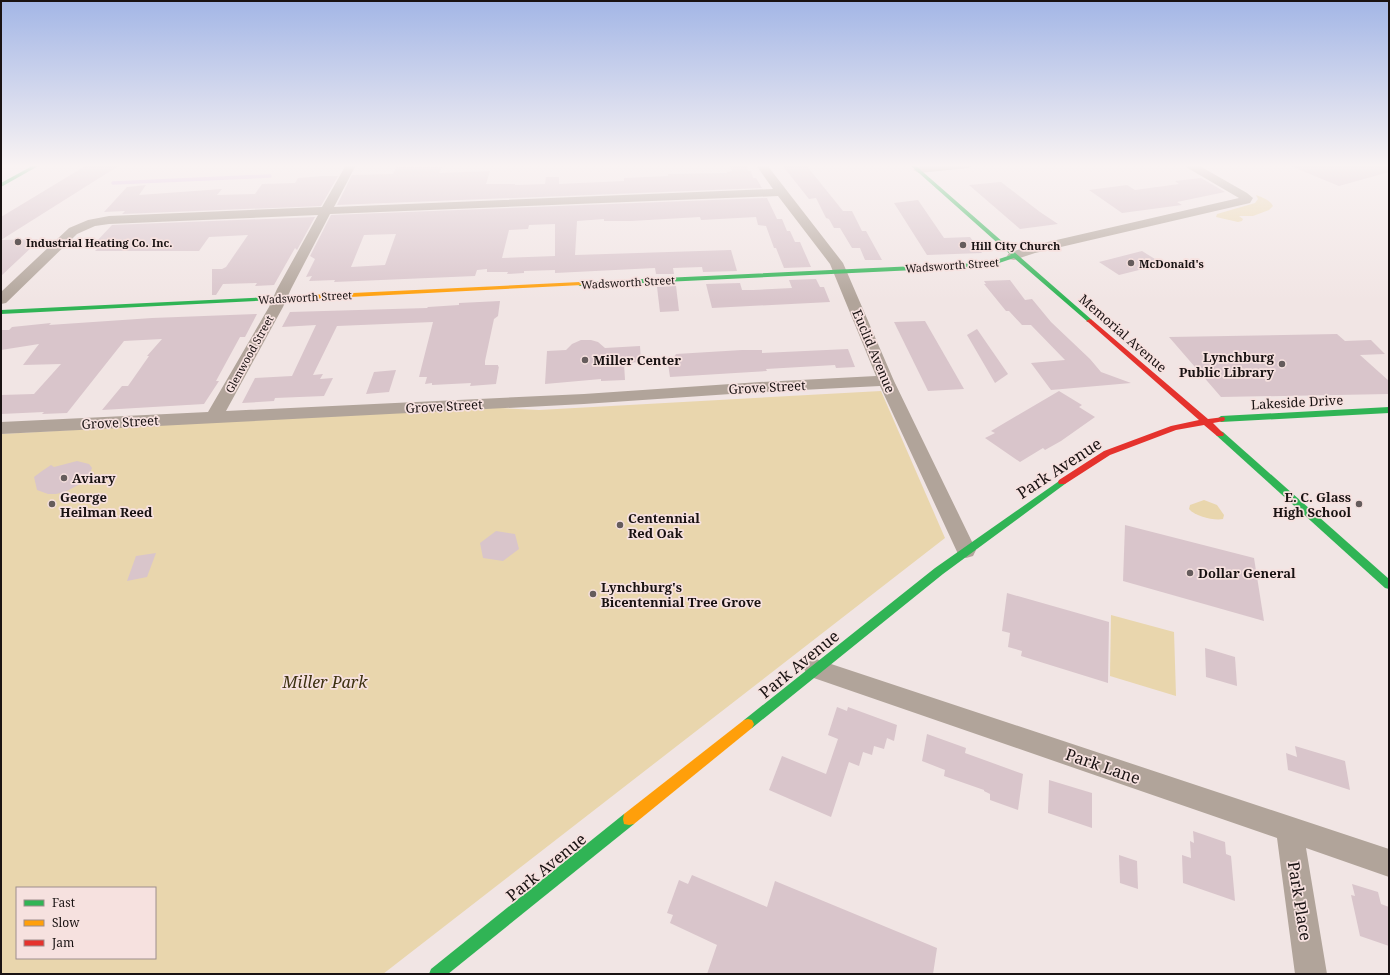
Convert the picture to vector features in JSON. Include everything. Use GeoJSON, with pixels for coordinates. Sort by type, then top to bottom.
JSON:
{"type":"FeatureCollection","features":[{"type":"Feature","properties":{"kind":"main road","name":"Memorial Avenue"},"geometry":{"type":"LineString","coordinates":[[963,210],[1206,421],[1389,585]]}},
{"type":"Feature","properties":{"kind":"main road","name":"Wadsworth Street"},"geometry":{"type":"LineString","coordinates":[[1,312],[993,264],[1003,262],[1014,256]]}},
{"type":"Feature","properties":{"kind":"main road","name":"Lakeside Drive"},"geometry":{"type":"LineString","coordinates":[[1206,421],[1238,417],[1389,410]]}},
{"type":"Feature","properties":{"kind":"main road","name":"Park Avenue"},"geometry":{"type":"LineString","coordinates":[[436,974],[966,550],[1044,494],[1107,453],[1174,428],[1206,421]]}},
{"type":"Feature","properties":{"kind":"street"},"geometry":{"type":"LineString","coordinates":[[1,300],[73,231],[92,223],[109,220],[315,210]]}},
{"type":"Feature","properties":{"kind":"street","name":"Glenwood Street"},"geometry":{"type":"LineString","coordinates":[[214,417],[280,298],[326,210]]}},
{"type":"Feature","properties":{"kind":"street","name":"Euclid Avenue"},"geometry":{"type":"LineString","coordinates":[[796,210],[836,263],[886,381],[966,550]]}},
{"type":"Feature","properties":{"kind":"street","name":"Wadsworth Street"},"geometry":{"type":"LineString","coordinates":[[1014,256],[1027,251],[1202,210]]}},
{"type":"Feature","properties":{"kind":"street","name":"Grove Street"},"geometry":{"type":"LineString","coordinates":[[1,428],[584,399],[760,387],[886,381]]}},
{"type":"Feature","properties":{"kind":"street","name":"Park Lane"},"geometry":{"type":"LineString","coordinates":[[816,670],[1389,863]]}},
{"type":"Feature","properties":{"kind":"street","name":"Park Place"},"geometry":{"type":"LineString","coordinates":[[1289,829],[1311,974]]}},
{"type":"Feature","properties":{"kind":"green space"},"geometry":{"type":"Polygon","coordinates":[[[1229,210],[1268,210],[1253,216],[1239,216],[1243,219],[1242,221],[1238,222],[1216,217],[1217,214],[1229,210]]]}},
{"type":"Feature","properties":{"kind":"green space","name":"Miller Park"},"geometry":{"type":"Polygon","coordinates":[[[881,391],[945,538],[383,974],[1,974],[1,434],[481,407],[539,410],[881,391]]]}},
{"type":"Feature","properties":{"kind":"green space"},"geometry":{"type":"Polygon","coordinates":[[[1204,500],[1217,505],[1224,515],[1223,519],[1205,517],[1192,512],[1189,509],[1190,505],[1204,500]]]}},
{"type":"Feature","properties":{"kind":"green space"},"geometry":{"type":"Polygon","coordinates":[[[1111,615],[1174,632],[1176,696],[1110,676],[1111,615]]]}},
{"type":"Feature","properties":{"kind":"building"},"geometry":{"type":"Polygon","coordinates":[[[12,210],[48,210],[1,240],[1,217],[12,210]]]}},
{"type":"Feature","properties":{"kind":"building"},"geometry":{"type":"Polygon","coordinates":[[[105,210],[209,210],[122,214],[125,211],[104,212],[105,210]]]}},
{"type":"Feature","properties":{"kind":"building"},"geometry":{"type":"Polygon","coordinates":[[[446,210],[773,210],[777,219],[782,219],[787,231],[790,231],[795,242],[800,242],[811,267],[784,268],[776,248],[774,248],[766,226],[758,225],[756,217],[701,220],[700,217],[631,221],[604,221],[604,219],[577,221],[575,255],[731,250],[737,271],[703,272],[702,267],[673,268],[674,274],[656,274],[655,268],[555,273],[555,270],[524,271],[524,273],[507,274],[508,272],[487,272],[487,269],[477,270],[475,276],[334,282],[335,280],[309,281],[312,276],[306,277],[315,259],[310,256],[331,215],[446,210]],[[555,224],[529,225],[528,229],[509,230],[502,258],[555,256],[555,224]],[[396,234],[364,235],[351,267],[385,265],[396,234]]]}},
{"type":"Feature","properties":{"kind":"building"},"geometry":{"type":"Polygon","coordinates":[[[822,210],[852,211],[862,231],[866,231],[882,260],[865,260],[860,248],[852,248],[840,228],[834,228],[829,219],[826,218],[822,210]]]}},
{"type":"Feature","properties":{"kind":"building"},"geometry":{"type":"Polygon","coordinates":[[[899,210],[925,210],[944,238],[970,237],[982,253],[927,255],[899,210]]]}},
{"type":"Feature","properties":{"kind":"building"},"geometry":{"type":"Polygon","coordinates":[[[999,210],[1038,210],[1058,224],[1020,229],[999,210]]]}},
{"type":"Feature","properties":{"kind":"building"},"geometry":{"type":"Polygon","coordinates":[[[1118,210],[1141,210],[1122,213],[1118,210]]]}},
{"type":"Feature","properties":{"kind":"building"},"geometry":{"type":"Polygon","coordinates":[[[315,217],[297,250],[295,248],[274,285],[255,286],[257,283],[223,284],[216,295],[212,295],[212,269],[222,269],[226,267],[248,235],[209,237],[199,251],[95,251],[103,243],[100,243],[102,241],[96,242],[112,225],[315,217]]]}},
{"type":"Feature","properties":{"kind":"building","name":"Industrial Heating Co. Inc."},"geometry":{"type":"Polygon","coordinates":[[[38,239],[32,245],[34,245],[1,276],[1,240],[38,239]]]}},
{"type":"Feature","properties":{"kind":"building","name":"McDonald's"},"geometry":{"type":"Polygon","coordinates":[[[1142,251],[1163,264],[1119,275],[1099,262],[1142,251]]]}},
{"type":"Feature","properties":{"kind":"building"},"geometry":{"type":"Polygon","coordinates":[[[816,279],[820,287],[824,287],[830,302],[712,308],[706,284],[740,283],[742,290],[753,290],[792,288],[789,280],[816,279]]]}},
{"type":"Feature","properties":{"kind":"building"},"geometry":{"type":"Polygon","coordinates":[[[1010,280],[1025,300],[1032,299],[1051,322],[1090,359],[1101,372],[1131,383],[1051,390],[1031,363],[1065,360],[1031,325],[1022,325],[1009,311],[1006,311],[984,284],[986,284],[984,281],[1010,280]]]}},
{"type":"Feature","properties":{"kind":"building"},"geometry":{"type":"Polygon","coordinates":[[[676,286],[679,311],[660,312],[657,287],[676,286]]]}},
{"type":"Feature","properties":{"kind":"building"},"geometry":{"type":"Polygon","coordinates":[[[500,301],[498,316],[494,319],[485,361],[485,365],[499,366],[496,384],[470,386],[471,383],[425,384],[427,377],[419,377],[433,322],[337,326],[313,375],[323,374],[320,379],[333,378],[324,396],[275,398],[274,401],[242,403],[255,378],[292,376],[316,325],[282,327],[290,312],[427,308],[459,305],[459,303],[500,301]]]}},
{"type":"Feature","properties":{"kind":"building"},"geometry":{"type":"Polygon","coordinates":[[[257,314],[245,337],[240,337],[216,381],[219,381],[204,404],[102,410],[122,386],[128,386],[149,356],[147,356],[162,339],[124,341],[67,413],[42,414],[44,412],[1,414],[1,395],[34,394],[61,364],[23,365],[39,344],[1,350],[1,330],[9,330],[12,327],[51,323],[49,325],[152,318],[257,314]]]}},
{"type":"Feature","properties":{"kind":"building"},"geometry":{"type":"Polygon","coordinates":[[[925,321],[964,389],[928,391],[894,322],[925,321]]]}},
{"type":"Feature","properties":{"kind":"building"},"geometry":{"type":"Polygon","coordinates":[[[977,329],[1008,374],[995,383],[967,335],[977,329]]]}},
{"type":"Feature","properties":{"kind":"building","name":"Lynchburg Public Library"},"geometry":{"type":"Polygon","coordinates":[[[1337,334],[1345,341],[1371,340],[1385,354],[1360,355],[1389,381],[1389,394],[1221,397],[1169,337],[1337,334]]]}},
{"type":"Feature","properties":{"kind":"building","name":"Miller Center"},"geometry":{"type":"Polygon","coordinates":[[[581,340],[598,342],[605,348],[640,346],[641,362],[624,363],[625,380],[601,381],[601,379],[545,384],[547,351],[566,350],[572,344],[581,340]]]}},
{"type":"Feature","properties":{"kind":"building"},"geometry":{"type":"Polygon","coordinates":[[[848,349],[855,367],[836,368],[835,365],[670,377],[667,357],[674,357],[676,354],[742,350],[762,350],[762,353],[848,349]]]}},
{"type":"Feature","properties":{"kind":"building"},"geometry":{"type":"Polygon","coordinates":[[[396,370],[389,392],[366,394],[374,372],[396,370]]]}},
{"type":"Feature","properties":{"kind":"building"},"geometry":{"type":"Polygon","coordinates":[[[1059,391],[1082,405],[1079,407],[1095,417],[1061,441],[1045,450],[1043,448],[1020,462],[985,438],[995,433],[991,431],[1059,391]]]}},
{"type":"Feature","properties":{"kind":"building","name":"Aviary"},"geometry":{"type":"Polygon","coordinates":[[[77,461],[89,464],[92,468],[88,478],[82,483],[65,492],[56,494],[48,494],[37,490],[34,477],[42,471],[51,465],[54,467],[77,461]]]}},
{"type":"Feature","properties":{"kind":"building","name":"Dollar General"},"geometry":{"type":"Polygon","coordinates":[[[1125,525],[1254,558],[1264,621],[1123,581],[1125,525]]]}},
{"type":"Feature","properties":{"kind":"building"},"geometry":{"type":"Polygon","coordinates":[[[496,531],[515,534],[519,549],[503,561],[483,558],[480,543],[496,531]]]}},
{"type":"Feature","properties":{"kind":"building"},"geometry":{"type":"Polygon","coordinates":[[[156,553],[147,577],[127,581],[136,556],[156,553]]]}},
{"type":"Feature","properties":{"kind":"building"},"geometry":{"type":"Polygon","coordinates":[[[1007,593],[1109,622],[1108,683],[1021,656],[1022,651],[1008,647],[1010,633],[1002,631],[1007,593]]]}},
{"type":"Feature","properties":{"kind":"building"},"geometry":{"type":"Polygon","coordinates":[[[1205,648],[1235,657],[1237,686],[1206,677],[1205,648]]]}},
{"type":"Feature","properties":{"kind":"building"},"geometry":{"type":"Polygon","coordinates":[[[837,707],[847,711],[848,707],[897,725],[894,741],[887,738],[884,749],[874,746],[872,755],[863,752],[859,766],[849,762],[831,817],[769,790],[782,756],[826,774],[838,739],[828,735],[837,707]]]}},
{"type":"Feature","properties":{"kind":"building"},"geometry":{"type":"Polygon","coordinates":[[[927,734],[966,748],[965,753],[1023,774],[1018,810],[990,800],[990,794],[984,790],[944,776],[945,770],[922,761],[927,734]]]}},
{"type":"Feature","properties":{"kind":"building"},"geometry":{"type":"Polygon","coordinates":[[[1295,746],[1345,761],[1350,790],[1288,770],[1286,753],[1297,757],[1295,746]]]}},
{"type":"Feature","properties":{"kind":"building"},"geometry":{"type":"Polygon","coordinates":[[[1049,780],[1092,793],[1092,828],[1048,813],[1049,780]]]}},
{"type":"Feature","properties":{"kind":"building"},"geometry":{"type":"Polygon","coordinates":[[[1193,831],[1225,842],[1226,854],[1231,856],[1235,901],[1183,883],[1182,855],[1191,858],[1190,841],[1194,843],[1193,831]]]}},
{"type":"Feature","properties":{"kind":"building"},"geometry":{"type":"Polygon","coordinates":[[[1119,855],[1137,861],[1138,889],[1120,883],[1119,855]]]}},
{"type":"Feature","properties":{"kind":"building"},"geometry":{"type":"Polygon","coordinates":[[[692,875],[767,907],[775,881],[937,948],[933,974],[707,974],[717,945],[670,923],[673,915],[667,913],[679,880],[688,884],[692,875]]]}},
{"type":"Feature","properties":{"kind":"building"},"geometry":{"type":"Polygon","coordinates":[[[1352,884],[1378,892],[1381,904],[1389,907],[1389,946],[1360,936],[1351,895],[1355,896],[1352,884]]]}},
{"type":"Feature","properties":{"kind":"traffic: fast"},"geometry":{"type":"LineString","coordinates":[[964,210],[1090,321]]}},
{"type":"Feature","properties":{"kind":"traffic: fast"},"geometry":{"type":"LineString","coordinates":[[580,284],[979,265],[997,262],[1014,256]]}},
{"type":"Feature","properties":{"kind":"traffic: fast"},"geometry":{"type":"LineString","coordinates":[[1,312],[311,297]]}},
{"type":"Feature","properties":{"kind":"traffic: fast"},"geometry":{"type":"LineString","coordinates":[[1221,419],[1389,410]]}},
{"type":"Feature","properties":{"kind":"traffic: fast"},"geometry":{"type":"LineString","coordinates":[[1220,434],[1389,585]]}},
{"type":"Feature","properties":{"kind":"traffic: fast"},"geometry":{"type":"LineString","coordinates":[[748,724],[939,571],[1062,482]]}},
{"type":"Feature","properties":{"kind":"traffic: fast"},"geometry":{"type":"LineString","coordinates":[[436,974],[629,819]]}},
{"type":"Feature","properties":{"kind":"traffic: slow"},"geometry":{"type":"LineString","coordinates":[[311,297],[580,284]]}},
{"type":"Feature","properties":{"kind":"traffic: slow"},"geometry":{"type":"LineString","coordinates":[[629,819],[748,724]]}},
{"type":"Feature","properties":{"kind":"traffic: jam"},"geometry":{"type":"LineString","coordinates":[[1090,321],[1220,434]]}},
{"type":"Feature","properties":{"kind":"traffic: jam"},"geometry":{"type":"LineString","coordinates":[[1062,482],[1107,453],[1174,428],[1221,419]]}},
{"type":"Feature","properties":{"kind":"place","name":"Industrial Heating Co. Inc."},"geometry":{"type":"Point","coordinates":[18,242]}},
{"type":"Feature","properties":{"kind":"place","name":"Hill City Church"},"geometry":{"type":"Point","coordinates":[963,245]}},
{"type":"Feature","properties":{"kind":"place","name":"McDonald's"},"geometry":{"type":"Point","coordinates":[1131,263]}},
{"type":"Feature","properties":{"kind":"place","name":"Miller Center"},"geometry":{"type":"Point","coordinates":[585,360]}},
{"type":"Feature","properties":{"kind":"place","name":"Lynchburg Public Library"},"geometry":{"type":"Point","coordinates":[1282,364]}},
{"type":"Feature","properties":{"kind":"place","name":"Aviary"},"geometry":{"type":"Point","coordinates":[64,478]}},
{"type":"Feature","properties":{"kind":"place","name":"George Heilman Reed"},"geometry":{"type":"Point","coordinates":[52,504]}},
{"type":"Feature","properties":{"kind":"place","name":"E. C. Glass High School"},"geometry":{"type":"Point","coordinates":[1359,504]}},
{"type":"Feature","properties":{"kind":"place","name":"Centennial Red Oak"},"geometry":{"type":"Point","coordinates":[620,525]}},
{"type":"Feature","properties":{"kind":"place","name":"Dollar General"},"geometry":{"type":"Point","coordinates":[1190,573]}},
{"type":"Feature","properties":{"kind":"place","name":"Lynchburg's Bicentennial Tree Grove"},"geometry":{"type":"Point","coordinates":[593,594]}}]}
